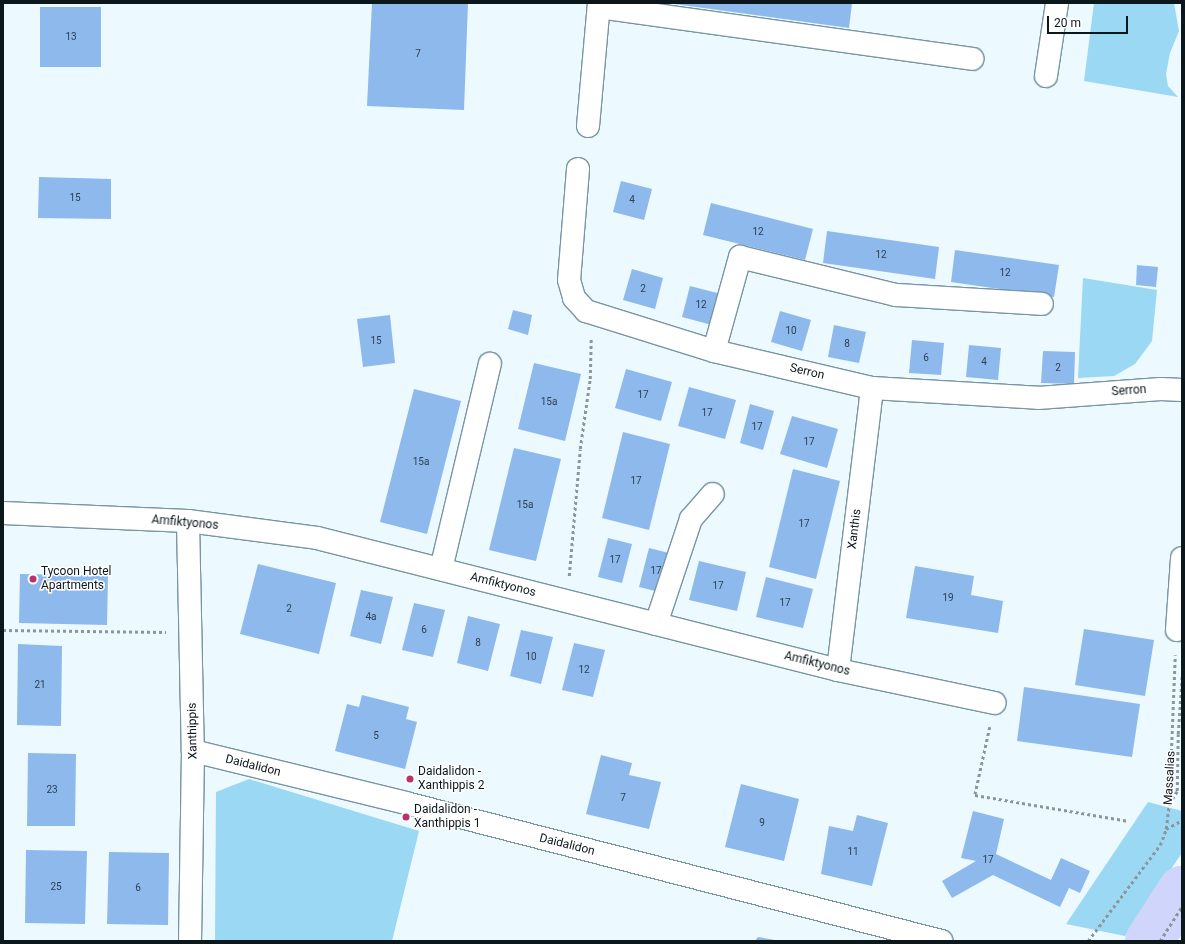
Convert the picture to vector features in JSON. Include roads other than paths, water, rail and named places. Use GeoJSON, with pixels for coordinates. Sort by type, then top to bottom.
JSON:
{"type":"FeatureCollection","features":[{"type":"Feature","properties":{"kind":"street"},"geometry":{"type":"LineString","coordinates":[[1046,76],[1057,3]]}},
{"type":"Feature","properties":{"kind":"street"},"geometry":{"type":"LineString","coordinates":[[588,126],[599,5],[972,59]]}},
{"type":"Feature","properties":{"kind":"street","name":"Serron"},"geometry":{"type":"LineString","coordinates":[[578,169],[570,280],[574,298],[586,311],[714,350],[872,388],[1038,398],[1160,389],[1182,390]]}},
{"type":"Feature","properties":{"kind":"street"},"geometry":{"type":"LineString","coordinates":[[714,350],[740,257],[896,295],[1042,304]]}},
{"type":"Feature","properties":{"kind":"street"},"geometry":{"type":"LineString","coordinates":[[441,569],[490,364]]}},
{"type":"Feature","properties":{"kind":"street","name":"Xanthis"},"geometry":{"type":"LineString","coordinates":[[838,670],[872,388]]}},
{"type":"Feature","properties":{"kind":"street"},"geometry":{"type":"LineString","coordinates":[[656,624],[691,519],[713,494]]}},
{"type":"Feature","properties":{"kind":"street","name":"Amfiktyonos"},"geometry":{"type":"LineString","coordinates":[[3,513],[188,521],[317,538],[567,600],[838,670],[995,703]]}},
{"type":"Feature","properties":{"kind":"street","name":"Xanthippis"},"geometry":{"type":"LineString","coordinates":[[188,521],[194,751],[190,941]]}},
{"type":"Feature","properties":{"kind":"street"},"geometry":{"type":"LineString","coordinates":[[1177,630],[1182,558]]}},
{"type":"Feature","properties":{"kind":"street","name":"Daidalidon"},"geometry":{"type":"LineString","coordinates":[[194,751],[406,803],[941,941]]}},
{"type":"Feature","properties":{"kind":"waterway"},"geometry":{"type":"LineString","coordinates":[[1149,941],[1182,890]]}},
{"type":"Feature","properties":{"kind":"place","name":"Tycoon Hotel Apartments"},"geometry":{"type":"Point","coordinates":[33,579]}},
{"type":"Feature","properties":{"kind":"place","name":"Daidalidon - Xanthippis 2"},"geometry":{"type":"Point","coordinates":[410,779]}},
{"type":"Feature","properties":{"kind":"place","name":"Daidalidon - Xanthippis 1"},"geometry":{"type":"Point","coordinates":[406,817]}}]}
